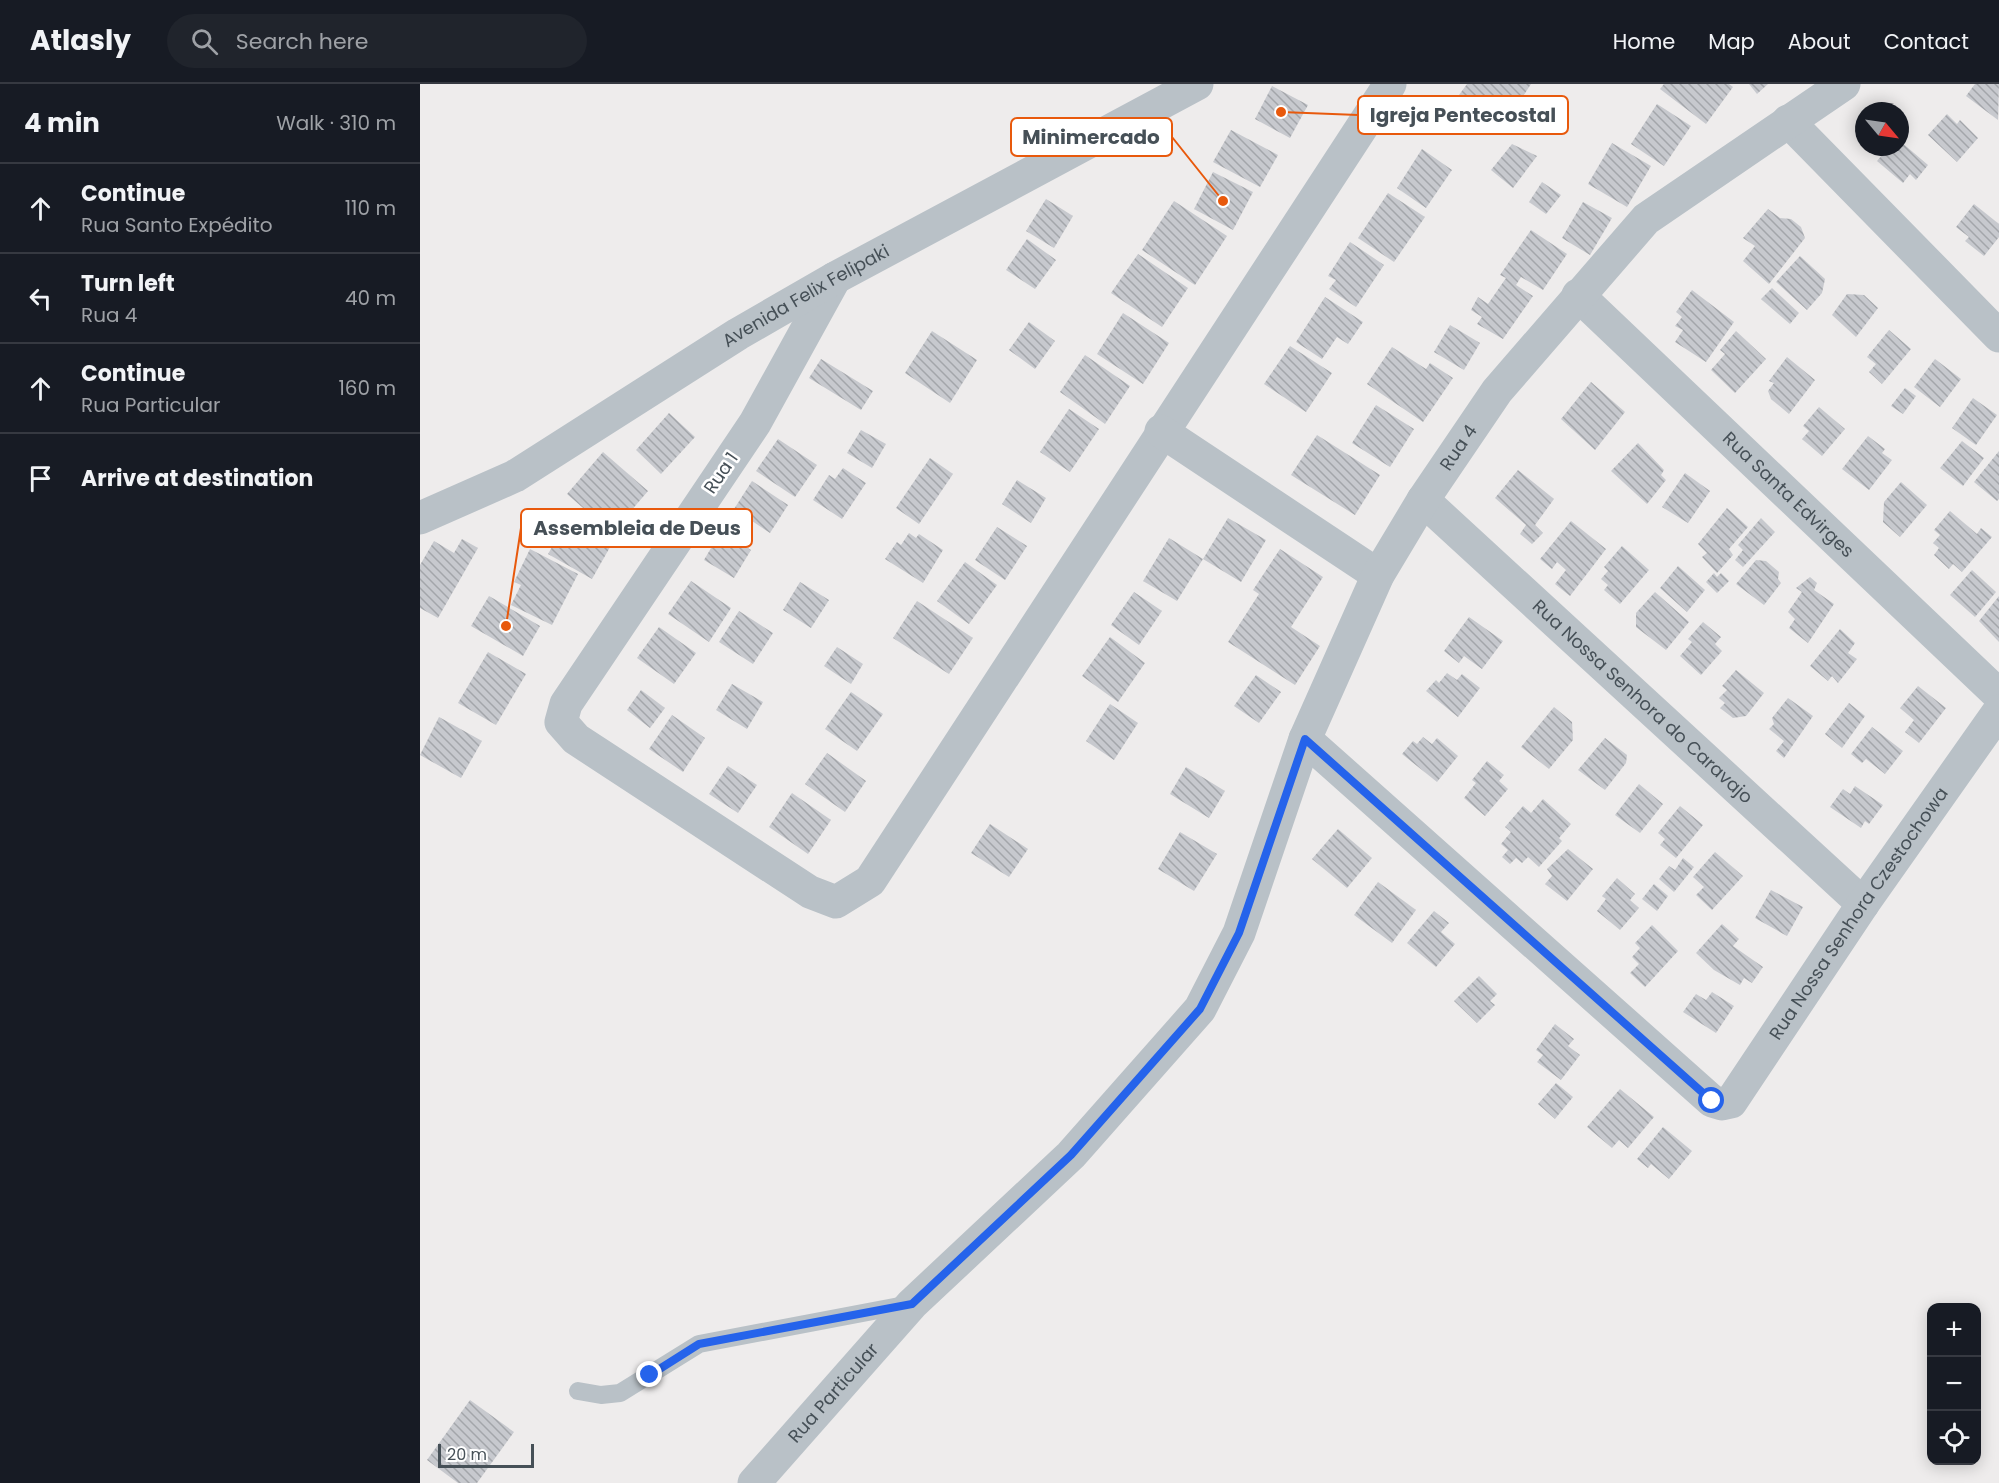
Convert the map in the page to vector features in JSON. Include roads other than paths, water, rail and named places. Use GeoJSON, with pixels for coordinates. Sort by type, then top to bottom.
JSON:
{"type":"FeatureCollection","features":[{"type":"Feature","properties":{"kind":"street","name":"Avenida Felix Felipaki"},"geometry":{"type":"LineString","coordinates":[[420,518],[515,476],[738,334],[835,278],[1197,84]]}},
{"type":"Feature","properties":{"kind":"street"},"geometry":{"type":"LineString","coordinates":[[1378,575],[1161,431],[1390,84]]}},
{"type":"Feature","properties":{"kind":"street","name":"Rua 4"},"geometry":{"type":"LineString","coordinates":[[1239,933],[1305,739],[1378,575],[1423,500],[1497,391],[1646,219],[1844,84]]}},
{"type":"Feature","properties":{"kind":"street"},"geometry":{"type":"LineString","coordinates":[[1788,121],[1999,336]]}},
{"type":"Feature","properties":{"kind":"street","name":"Rua 1"},"geometry":{"type":"LineString","coordinates":[[835,278],[755,423],[566,704],[561,722],[586,745],[810,892],[836,902],[870,880],[1161,431]]}},
{"type":"Feature","properties":{"kind":"street","name":"Rua Santa Edvirges"},"geometry":{"type":"LineString","coordinates":[[1578,295],[1999,694]]}},
{"type":"Feature","properties":{"kind":"street","name":"Rua Nossa Senhora do Caravajo"},"geometry":{"type":"LineString","coordinates":[[1423,500],[1863,904]]}},
{"type":"Feature","properties":{"kind":"street","name":"Rua Nossa Senhora Czestochowa"},"geometry":{"type":"LineString","coordinates":[[1305,739],[1712,1101],[1722,1104],[1731,1102],[1863,904],[1999,711]]}},
{"type":"Feature","properties":{"kind":"street","name":"Rua Particular"},"geometry":{"type":"LineString","coordinates":[[754,1483],[912,1304],[1071,1155],[1200,1009],[1239,933]]}},
{"type":"Feature","properties":{"kind":"lane","name":"Rua Particular"},"geometry":{"type":"LineString","coordinates":[[578,1391],[601,1395],[620,1393],[699,1344],[912,1304]]}},
{"type":"Feature","properties":{"kind":"place","name":"Igreja Pentecostal"},"geometry":{"type":"Point","coordinates":[1281,112]}},
{"type":"Feature","properties":{"kind":"place","name":"Minimercado"},"geometry":{"type":"Point","coordinates":[1223,201]}},
{"type":"Feature","properties":{"kind":"place","name":"Assembleia de Deus"},"geometry":{"type":"Point","coordinates":[506,626]}}]}
